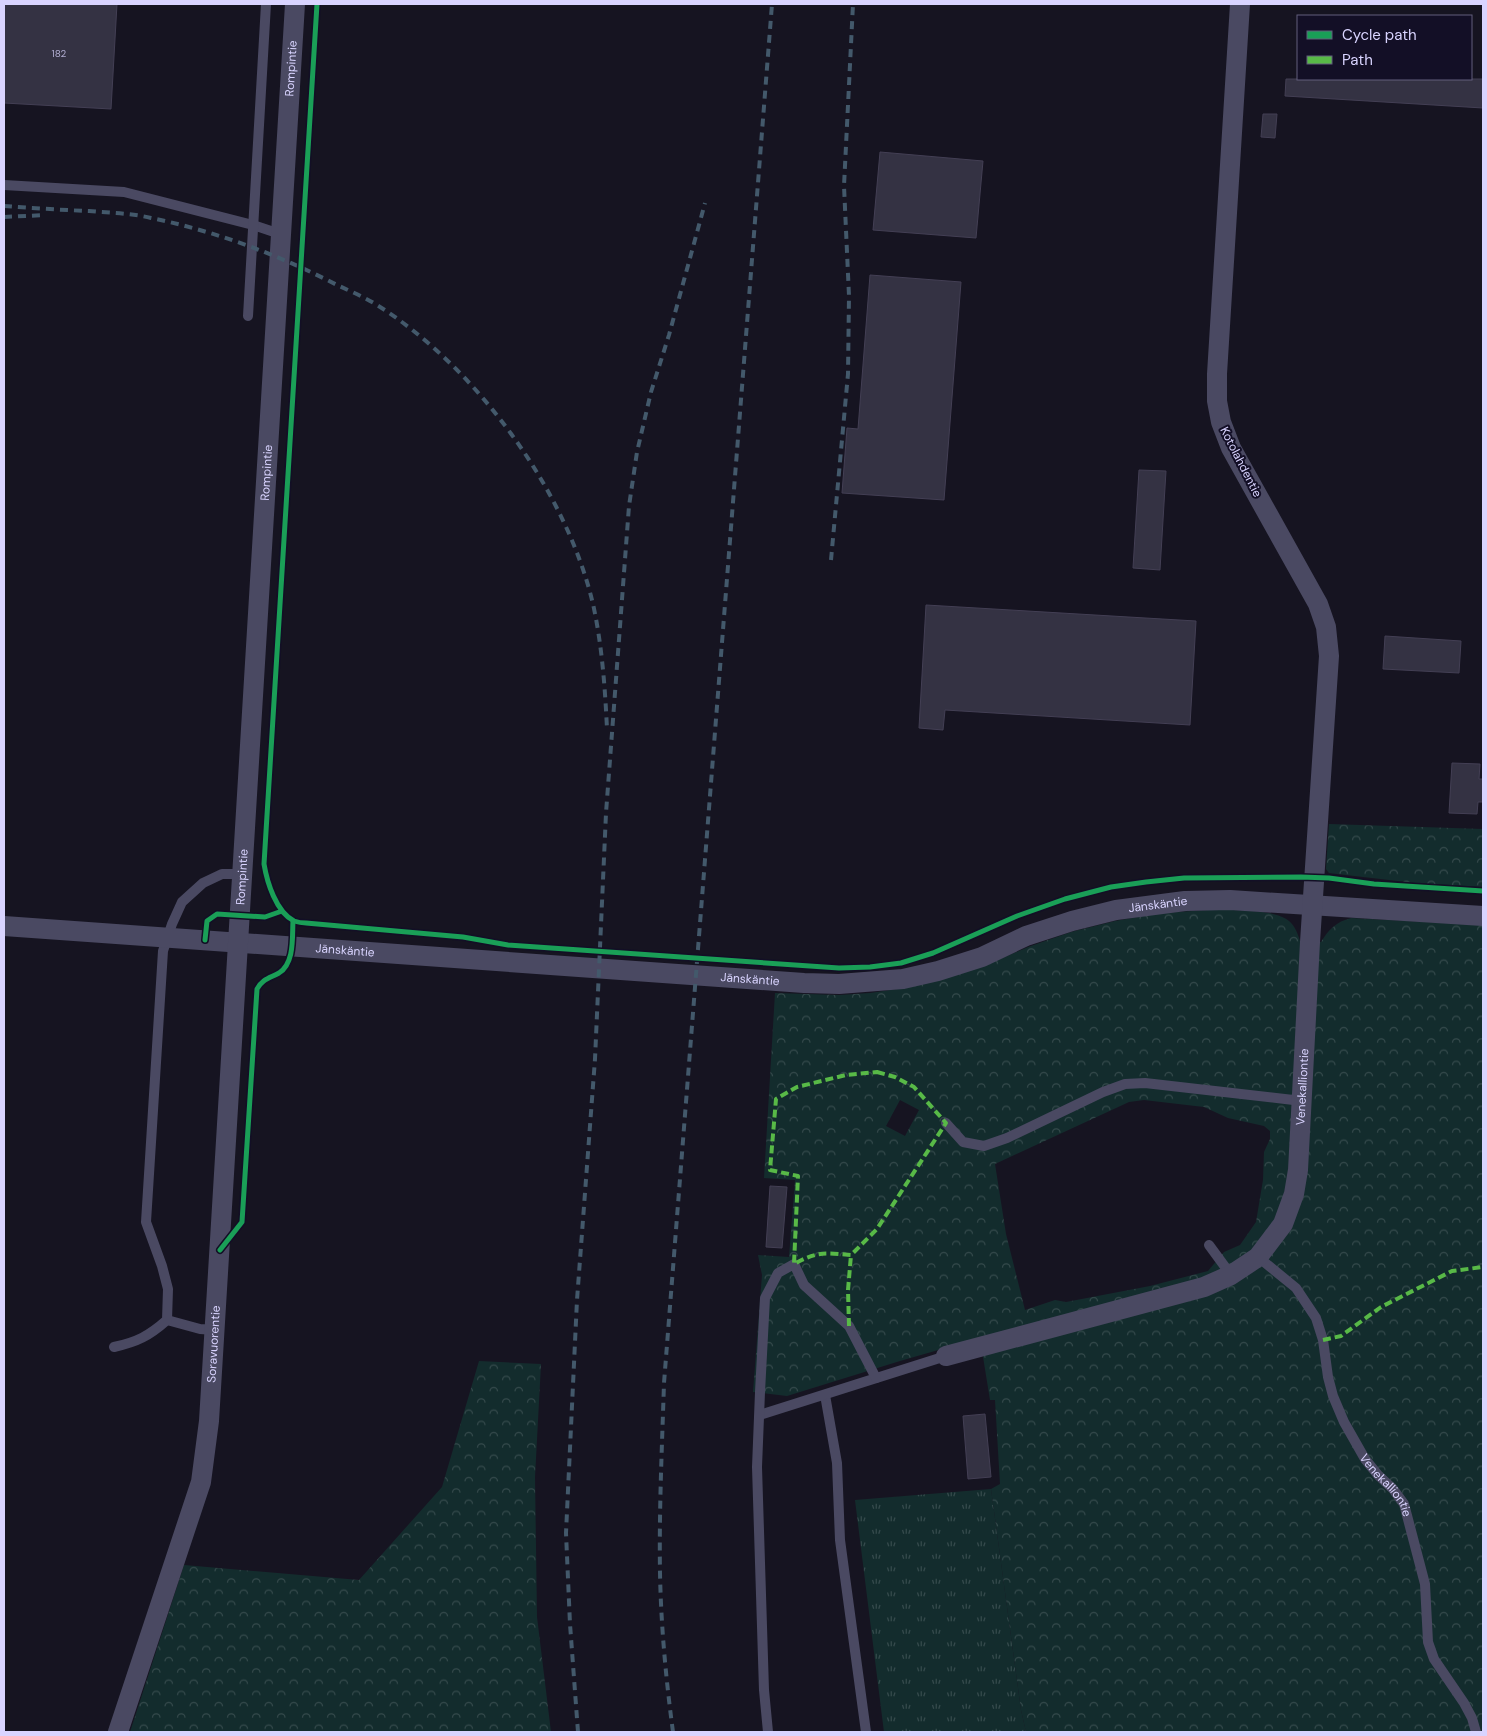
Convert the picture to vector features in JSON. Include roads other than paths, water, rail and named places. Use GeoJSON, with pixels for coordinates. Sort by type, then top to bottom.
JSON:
{"type":"FeatureCollection","features":[{"type":"Feature","properties":{"kind":"street","name":"Rompintie"},"geometry":{"type":"LineString","coordinates":[[238,942],[295,4]]}},
{"type":"Feature","properties":{"kind":"street","name":"Kotolahdentie"},"geometry":{"type":"LineString","coordinates":[[1240,4],[1217,374],[1217,401],[1221,422],[1231,448],[1318,604],[1326,627],[1329,656],[1313,906]]}},
{"type":"Feature","properties":{"kind":"street","name":"Jänskäntie"},"geometry":{"type":"LineString","coordinates":[[4,926],[804,983],[871,983],[903,979],[938,971],[982,957],[1026,936],[1072,921],[1124,909],[1185,901],[1230,900],[1483,916]]}},
{"type":"Feature","properties":{"kind":"street","name":"Venekalliontie"},"geometry":{"type":"LineString","coordinates":[[946,1356],[1204,1287],[1231,1274],[1258,1257],[1283,1224],[1294,1194],[1298,1170],[1313,906]]}},
{"type":"Feature","properties":{"kind":"street","name":"Soravuorentie"},"geometry":{"type":"LineString","coordinates":[[118,1732],[201,1482],[209,1421],[238,942]]}},
{"type":"Feature","properties":{"kind":"lane"},"geometry":{"type":"LineString","coordinates":[[248,316],[266,4]]}},
{"type":"Feature","properties":{"kind":"lane"},"geometry":{"type":"LineString","coordinates":[[4,185],[124,192],[253,224],[280,234]]}},
{"type":"Feature","properties":{"kind":"lane"},"geometry":{"type":"LineString","coordinates":[[114,1347],[132,1343],[151,1334],[167,1320],[168,1289],[146,1222],[163,951],[182,902],[203,883],[222,874],[242,874]]}},
{"type":"Feature","properties":{"kind":"lane"},"geometry":{"type":"LineString","coordinates":[[946,1123],[963,1142],[984,1146],[1006,1138],[1103,1092],[1125,1084],[1145,1082],[1302,1101]]}},
{"type":"Feature","properties":{"kind":"lane"},"geometry":{"type":"LineString","coordinates":[[1209,1244],[1231,1274]]}},
{"type":"Feature","properties":{"kind":"lane","name":"Venekalliontie"},"geometry":{"type":"LineString","coordinates":[[1258,1257],[1296,1288],[1316,1318],[1324,1340],[1328,1377],[1333,1396],[1344,1422],[1365,1459],[1393,1489],[1404,1504],[1424,1584],[1428,1642],[1434,1659],[1464,1702],[1476,1732]]}},
{"type":"Feature","properties":{"kind":"lane"},"geometry":{"type":"LineString","coordinates":[[768,1732],[764,1690],[757,1467],[765,1298],[778,1273],[794,1264],[804,1285],[849,1326],[876,1378]]}},
{"type":"Feature","properties":{"kind":"lane"},"geometry":{"type":"LineString","coordinates":[[167,1320],[200,1329],[215,1330]]}},
{"type":"Feature","properties":{"kind":"lane"},"geometry":{"type":"LineString","coordinates":[[760,1415],[946,1356]]}},
{"type":"Feature","properties":{"kind":"lane"},"geometry":{"type":"LineString","coordinates":[[825,1394],[837,1463],[840,1540],[866,1732]]}},
{"type":"Feature","properties":{"kind":"railway"},"geometry":{"type":"LineString","coordinates":[[673,1732],[661,1613],[660,1502],[664,1383],[772,4]]}},
{"type":"Feature","properties":{"kind":"railway"},"geometry":{"type":"LineString","coordinates":[[831,560],[848,374],[849,296],[844,186],[853,4]]}},
{"type":"Feature","properties":{"kind":"railway"},"geometry":{"type":"LineString","coordinates":[[578,1732],[566,1533],[577,1300],[595,1059],[606,813],[629,506],[637,452],[651,392],[669,335],[705,203]]}},
{"type":"Feature","properties":{"kind":"railway"},"geometry":{"type":"LineString","coordinates":[[4,206],[128,214],[175,223],[223,237],[270,254],[357,294],[377,305],[414,331],[449,362],[482,397],[512,435],[539,476],[562,518],[580,561],[593,604],[603,666],[607,729]]}},
{"type":"Feature","properties":{"kind":"railway"},"geometry":{"type":"LineString","coordinates":[[4,217],[45,215]]}}]}
